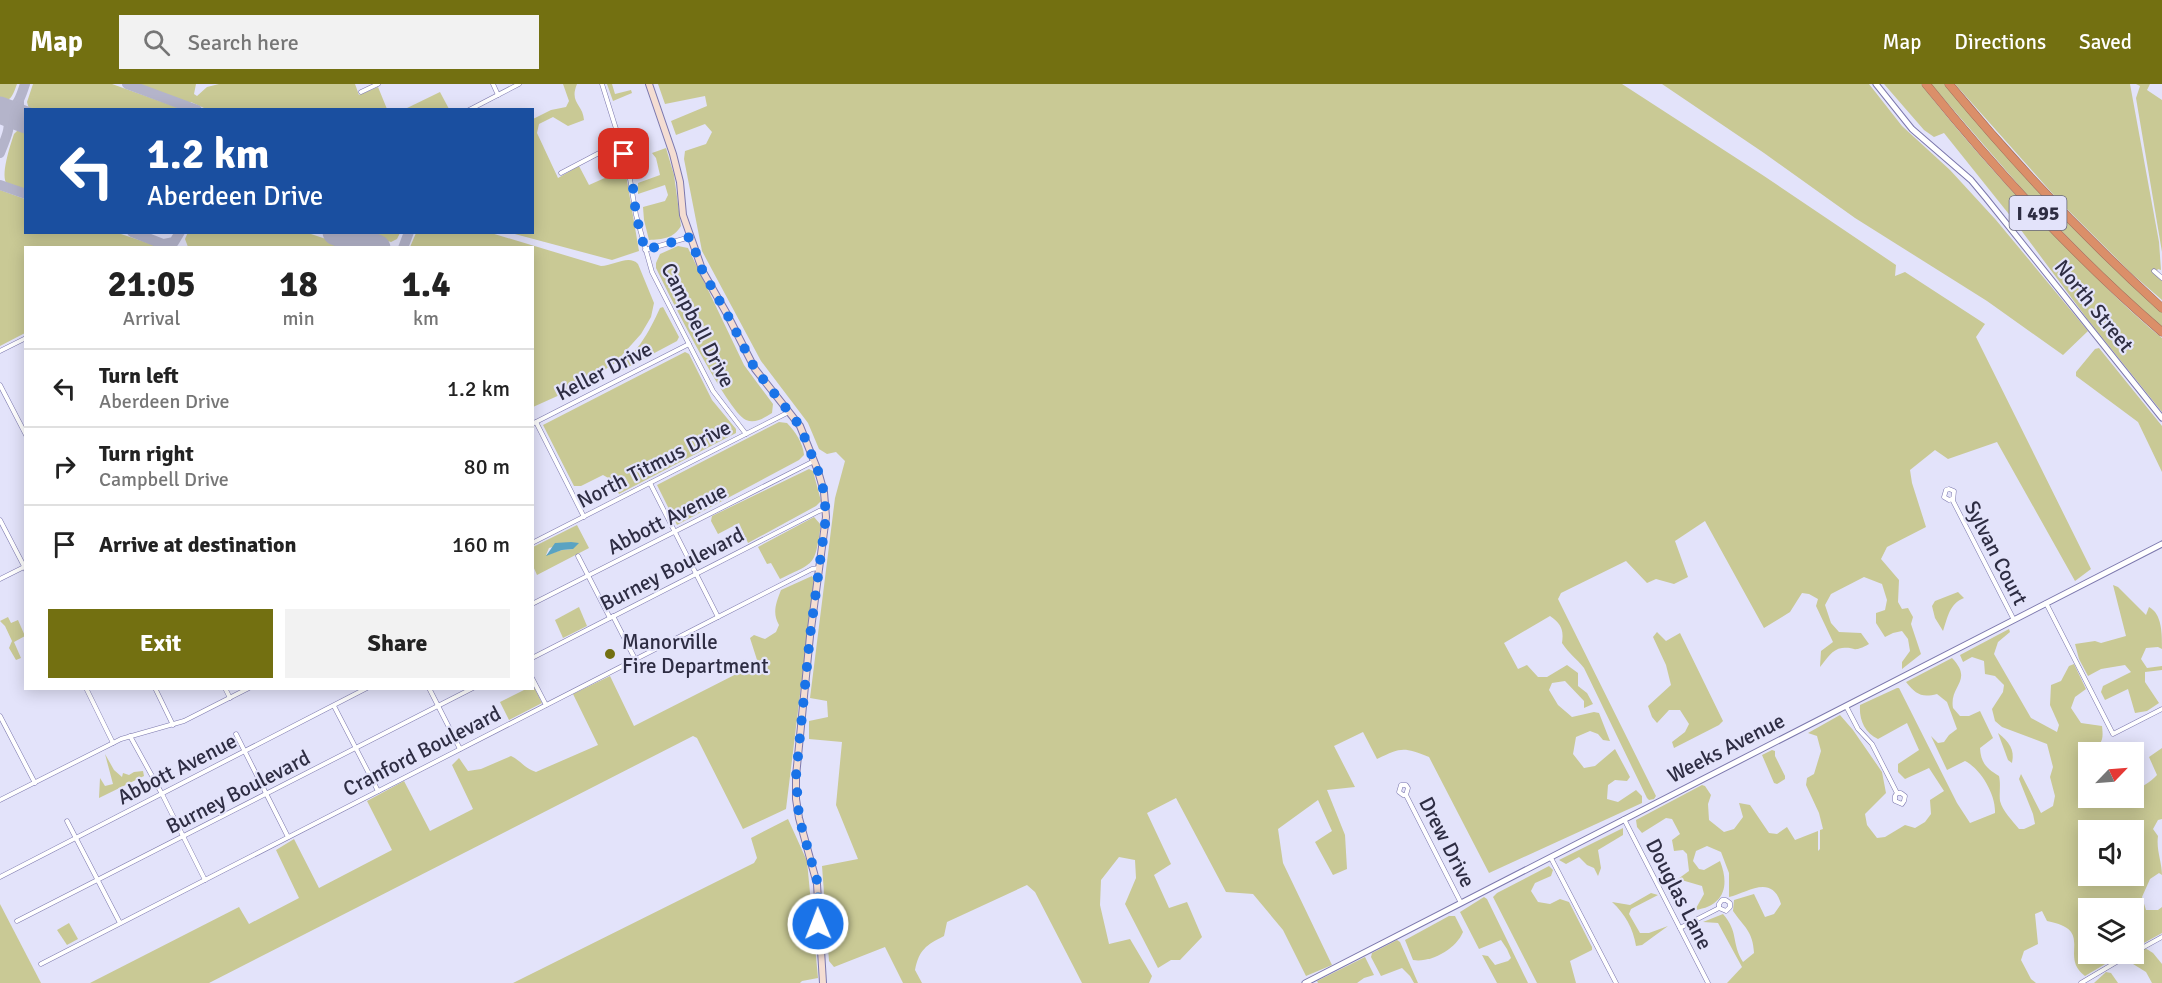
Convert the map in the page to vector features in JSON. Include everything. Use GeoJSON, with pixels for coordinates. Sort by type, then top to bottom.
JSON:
{"type":"FeatureCollection","features":[{"type":"Feature","properties":{"kind":"highway","name":"I 495"},"geometry":{"type":"LineString","coordinates":[[1926,84],[1990,161],[2036,211],[2109,284],[2162,332]]}},
{"type":"Feature","properties":{"kind":"highway","name":"I 495"},"geometry":{"type":"LineString","coordinates":[[1949,84],[2041,191],[2162,308]]}},
{"type":"Feature","properties":{"kind":"main road"},"geometry":{"type":"LineString","coordinates":[[649,84],[673,154],[680,182],[683,215],[703,272],[763,380],[800,426],[821,480],[826,509],[810,636],[796,782],[799,818],[818,884],[823,983]]}},
{"type":"Feature","properties":{"kind":"street"},"geometry":{"type":"LineString","coordinates":[[361,92],[378,84]]}},
{"type":"Feature","properties":{"kind":"street"},"geometry":{"type":"LineString","coordinates":[[493,84],[498,94]]}},
{"type":"Feature","properties":{"kind":"street"},"geometry":{"type":"LineString","coordinates":[[474,108],[519,84]]}},
{"type":"Feature","properties":{"kind":"street","name":"Campbell Drive"},"geometry":{"type":"LineString","coordinates":[[602,84],[632,179],[636,215],[652,272],[717,398],[746,434]]}},
{"type":"Feature","properties":{"kind":"street","name":"North Street"},"geometry":{"type":"LineString","coordinates":[[1876,84],[1912,129],[1971,180],[2162,418]]}},
{"type":"Feature","properties":{"kind":"street"},"geometry":{"type":"LineString","coordinates":[[561,172],[620,142]]}},
{"type":"Feature","properties":{"kind":"street"},"geometry":{"type":"LineString","coordinates":[[645,250],[690,237]]}},
{"type":"Feature","properties":{"kind":"street"},"geometry":{"type":"LineString","coordinates":[[2154,271],[2162,278]]}},
{"type":"Feature","properties":{"kind":"street"},"geometry":{"type":"LineString","coordinates":[[0,351],[24,339]]}},
{"type":"Feature","properties":{"kind":"street","name":"Keller Drive"},"geometry":{"type":"LineString","coordinates":[[534,423],[689,344]]}},
{"type":"Feature","properties":{"kind":"street"},"geometry":{"type":"LineString","coordinates":[[0,385],[24,431]]}},
{"type":"Feature","properties":{"kind":"street","name":"North Titmus Drive"},"geometry":{"type":"LineString","coordinates":[[534,542],[789,412]]}},
{"type":"Feature","properties":{"kind":"street"},"geometry":{"type":"LineString","coordinates":[[534,423],[584,517]]}},
{"type":"Feature","properties":{"kind":"street","name":"Abbott Avenue"},"geometry":{"type":"LineString","coordinates":[[534,603],[814,460]]}},
{"type":"Feature","properties":{"kind":"street"},"geometry":{"type":"LineString","coordinates":[[650,483],[718,617]]}},
{"type":"Feature","properties":{"kind":"street","name":"Sylvan Court"},"geometry":{"type":"LineString","coordinates":[[1952,499],[2014,620]]}},
{"type":"Feature","properties":{"kind":"street","name":"Burney Boulevard"},"geometry":{"type":"LineString","coordinates":[[534,656],[826,509]]}},
{"type":"Feature","properties":{"kind":"street"},"geometry":{"type":"LineString","coordinates":[[0,520],[24,566]]}},
{"type":"Feature","properties":{"kind":"street","name":"Weeks Avenue"},"geometry":{"type":"LineString","coordinates":[[1305,983],[2162,543]]}},
{"type":"Feature","properties":{"kind":"street"},"geometry":{"type":"LineString","coordinates":[[578,556],[635,659]]}},
{"type":"Feature","properties":{"kind":"street"},"geometry":{"type":"LineString","coordinates":[[0,579],[24,568]]}},
{"type":"Feature","properties":{"kind":"street","name":"Cranford Boulevard"},"geometry":{"type":"LineString","coordinates":[[41,964],[635,659],[812,569],[819,568]]}},
{"type":"Feature","properties":{"kind":"street"},"geometry":{"type":"LineString","coordinates":[[2046,603],[2113,734],[2162,709]]}},
{"type":"Feature","properties":{"kind":"street"},"geometry":{"type":"LineString","coordinates":[[534,682],[546,705]]}},
{"type":"Feature","properties":{"kind":"street"},"geometry":{"type":"LineString","coordinates":[[87,690],[113,743]]}},
{"type":"Feature","properties":{"kind":"street"},"geometry":{"type":"LineString","coordinates":[[156,690],[173,725]]}},
{"type":"Feature","properties":{"kind":"street"},"geometry":{"type":"LineString","coordinates":[[226,690],[230,698]]}},
{"type":"Feature","properties":{"kind":"street"},"geometry":{"type":"LineString","coordinates":[[0,800],[113,743],[130,736],[173,725],[245,690]]}},
{"type":"Feature","properties":{"kind":"street","name":"Abbott Avenue"},"geometry":{"type":"LineString","coordinates":[[0,877],[363,690]]}},
{"type":"Feature","properties":{"kind":"street"},"geometry":{"type":"LineString","coordinates":[[430,690],[460,749]]}},
{"type":"Feature","properties":{"kind":"street","name":"Burney Boulevard"},"geometry":{"type":"LineString","coordinates":[[17,921],[469,690]]}},
{"type":"Feature","properties":{"kind":"street"},"geometry":{"type":"LineString","coordinates":[[1845,705],[1858,729],[1872,744],[1897,793]]}},
{"type":"Feature","properties":{"kind":"street"},"geometry":{"type":"LineString","coordinates":[[334,706],[378,791]]}},
{"type":"Feature","properties":{"kind":"street"},"geometry":{"type":"LineString","coordinates":[[0,716],[35,783]]}},
{"type":"Feature","properties":{"kind":"street"},"geometry":{"type":"LineString","coordinates":[[236,734],[288,837]]}},
{"type":"Feature","properties":{"kind":"street"},"geometry":{"type":"LineString","coordinates":[[130,736],[205,880]]}},
{"type":"Feature","properties":{"kind":"street","name":"Drew Drive"},"geometry":{"type":"LineString","coordinates":[[1406,795],[1461,903]]}},
{"type":"Feature","properties":{"kind":"street","name":"Douglas Lane"},"geometry":{"type":"LineString","coordinates":[[1624,819],[1708,983]]}},
{"type":"Feature","properties":{"kind":"street"},"geometry":{"type":"LineString","coordinates":[[67,821],[120,923]]}},
{"type":"Feature","properties":{"kind":"street"},"geometry":{"type":"LineString","coordinates":[[1551,858],[1616,983]]}},
{"type":"Feature","properties":{"kind":"street"},"geometry":{"type":"LineString","coordinates":[[1680,928],[1719,908]]}},
{"type":"Feature","properties":{"kind":"street"},"geometry":{"type":"LineString","coordinates":[[2144,947],[2162,937]]}},
{"type":"Feature","properties":{"kind":"street"},"geometry":{"type":"LineString","coordinates":[[2081,983],[2113,964]]}},
{"type":"Feature","properties":{"kind":"green space"},"geometry":{"type":"Polygon","coordinates":[[[0,84],[17,84],[12,97],[0,101],[0,84]]]}},
{"type":"Feature","properties":{"kind":"green space"},"geometry":{"type":"Polygon","coordinates":[[[33,84],[112,84],[179,108],[29,108],[27,102],[33,84]]]}},
{"type":"Feature","properties":{"kind":"green space"},"geometry":{"type":"Polygon","coordinates":[[[136,84],[196,84],[194,94],[197,96],[207,87],[219,84],[355,84],[359,95],[378,87],[387,108],[204,108],[191,102],[189,104],[136,84]]]}},
{"type":"Feature","properties":{"kind":"green space"},"geometry":{"type":"Polygon","coordinates":[[[563,84],[577,84],[575,100],[584,120],[568,126],[553,117],[539,124],[537,133],[558,178],[579,166],[589,185],[625,169],[639,251],[612,260],[515,234],[534,234],[534,118],[551,110],[566,107],[569,101],[563,84]]]}},
{"type":"Feature","properties":{"kind":"green space"},"geometry":{"type":"Polygon","coordinates":[[[607,84],[612,84],[615,94],[631,90],[632,93],[613,101],[607,84]]]}},
{"type":"Feature","properties":{"kind":"green space"},"geometry":{"type":"Polygon","coordinates":[[[658,84],[1622,84],[1896,265],[1895,276],[1905,272],[1985,324],[1976,337],[2091,569],[2075,581],[1997,442],[1948,459],[1935,450],[1910,470],[1926,527],[1887,547],[1881,559],[1899,580],[1898,602],[1902,609],[1908,608],[1913,617],[1911,624],[1921,654],[1902,669],[1902,662],[1910,651],[1908,639],[1902,631],[1885,637],[1876,623],[1876,613],[1885,610],[1887,600],[1882,584],[1864,577],[1831,594],[1825,605],[1831,623],[1839,632],[1861,633],[1869,644],[1857,649],[1835,650],[1820,667],[1821,651],[1833,642],[1816,606],[1818,599],[1802,593],[1790,612],[1764,628],[1705,521],[1675,541],[1688,577],[1674,584],[1656,579],[1647,583],[1626,561],[1561,593],[1558,599],[1656,796],[1654,799],[1647,798],[1584,668],[1562,643],[1561,627],[1550,616],[1504,643],[1518,669],[1527,665],[1538,677],[1547,677],[1567,665],[1578,673],[1578,686],[1587,693],[1593,704],[1584,708],[1584,701],[1565,681],[1552,683],[1549,690],[1558,705],[1572,717],[1599,713],[1610,741],[1603,740],[1598,734],[1590,731],[1576,737],[1573,754],[1584,768],[1595,766],[1615,749],[1630,777],[1627,781],[1615,780],[1608,785],[1607,799],[1618,802],[1636,790],[1642,796],[1642,803],[1489,873],[1429,757],[1413,751],[1398,750],[1377,759],[1363,732],[1334,746],[1355,787],[1327,790],[1345,835],[1347,869],[1333,875],[1315,842],[1332,831],[1318,800],[1278,829],[1283,863],[1332,965],[1306,976],[1283,930],[1253,894],[1226,892],[1176,798],[1147,813],[1171,864],[1154,875],[1169,908],[1187,902],[1202,937],[1180,960],[1171,960],[1158,968],[1125,904],[1136,878],[1135,860],[1119,857],[1101,880],[1100,905],[1109,944],[1130,939],[1152,976],[1149,983],[1082,983],[1035,892],[1027,885],[947,922],[944,936],[928,945],[921,953],[915,970],[922,983],[903,983],[885,947],[834,967],[829,961],[822,866],[858,859],[836,805],[842,742],[809,739],[809,721],[828,717],[827,701],[810,698],[835,498],[845,461],[836,452],[827,454],[819,449],[808,423],[761,361],[702,251],[684,159],[685,151],[706,144],[712,132],[705,124],[676,135],[671,121],[707,106],[705,96],[665,104],[658,84]]]}},
{"type":"Feature","properties":{"kind":"green space"},"geometry":{"type":"Polygon","coordinates":[[[1662,84],[1869,84],[1902,126],[1950,170],[1996,220],[2088,331],[2063,355],[1987,301],[1855,218],[1662,84]]]}},
{"type":"Feature","properties":{"kind":"green space"},"geometry":{"type":"Polygon","coordinates":[[[1884,84],[1921,84],[1976,151],[2034,214],[2117,298],[2162,338],[2162,412],[1944,133],[1934,137],[1924,130],[1884,84]]]}},
{"type":"Feature","properties":{"kind":"green space"},"geometry":{"type":"Polygon","coordinates":[[[1931,84],[1946,84],[1996,145],[2049,203],[2104,259],[2162,312],[2162,327],[2112,282],[2035,204],[1931,84]]]}},
{"type":"Feature","properties":{"kind":"green space"},"geometry":{"type":"Polygon","coordinates":[[[1955,84],[2130,84],[2159,242],[2161,270],[2158,269],[2155,274],[2162,281],[2162,300],[2131,273],[2060,202],[1955,84]]]}},
{"type":"Feature","properties":{"kind":"green space"},"geometry":{"type":"Polygon","coordinates":[[[2136,84],[2150,84],[2147,90],[2162,100],[2162,252],[2136,98],[2140,86],[2136,84]]]}},
{"type":"Feature","properties":{"kind":"green space"},"geometry":{"type":"Polygon","coordinates":[[[440,92],[448,108],[407,108],[440,92]]]}},
{"type":"Feature","properties":{"kind":"green space"},"geometry":{"type":"Polygon","coordinates":[[[18,130],[24,130],[24,191],[7,184],[5,180],[5,168],[14,134],[18,130]]]}},
{"type":"Feature","properties":{"kind":"green space"},"geometry":{"type":"Polygon","coordinates":[[[666,148],[674,175],[681,226],[671,236],[649,240],[643,207],[665,201],[668,195],[665,185],[638,194],[638,183],[660,175],[656,158],[652,153],[666,148]]]}},
{"type":"Feature","properties":{"kind":"green space"},"geometry":{"type":"Polygon","coordinates":[[[0,190],[24,199],[24,234],[121,234],[157,246],[24,246],[24,334],[0,346],[0,190]]]}},
{"type":"Feature","properties":{"kind":"green space"},"geometry":{"type":"Polygon","coordinates":[[[187,234],[311,234],[347,246],[188,246],[185,239],[187,234]]]}},
{"type":"Feature","properties":{"kind":"green space"},"geometry":{"type":"Polygon","coordinates":[[[363,234],[400,234],[397,239],[391,242],[363,234]]]}},
{"type":"Feature","properties":{"kind":"green space"},"geometry":{"type":"Polygon","coordinates":[[[416,234],[494,234],[601,266],[626,260],[634,261],[638,264],[654,303],[651,317],[641,334],[614,364],[604,370],[593,371],[573,389],[534,407],[534,246],[410,246],[416,234]]]}},
{"type":"Feature","properties":{"kind":"green space"},"geometry":{"type":"Polygon","coordinates":[[[678,246],[688,248],[744,365],[773,404],[772,413],[763,418],[749,421],[737,412],[712,375],[656,268],[660,254],[678,246]]]}},
{"type":"Feature","properties":{"kind":"green space"},"geometry":{"type":"Polygon","coordinates":[[[663,307],[679,337],[677,341],[615,374],[612,371],[634,352],[660,308],[663,307]]]}},
{"type":"Feature","properties":{"kind":"green space"},"geometry":{"type":"Polygon","coordinates":[[[2099,348],[2162,426],[2162,472],[2138,422],[2076,376],[2076,372],[2095,349],[2099,348]]]}},
{"type":"Feature","properties":{"kind":"green space"},"geometry":{"type":"Polygon","coordinates":[[[685,352],[689,354],[712,400],[736,429],[736,433],[619,494],[610,479],[603,475],[581,486],[574,486],[543,425],[685,352]]]}},
{"type":"Feature","properties":{"kind":"green space"},"geometry":{"type":"Polygon","coordinates":[[[779,422],[787,423],[793,430],[804,455],[799,460],[677,525],[657,485],[779,422]]]}},
{"type":"Feature","properties":{"kind":"green space"},"geometry":{"type":"Polygon","coordinates":[[[809,469],[813,471],[821,501],[816,506],[748,543],[739,523],[718,534],[711,521],[712,516],[809,469]]]}},
{"type":"Feature","properties":{"kind":"green space"},"geometry":{"type":"Polygon","coordinates":[[[814,517],[821,525],[815,556],[801,569],[780,579],[771,563],[767,564],[758,547],[814,517]]]}},
{"type":"Feature","properties":{"kind":"green space"},"geometry":{"type":"Polygon","coordinates":[[[577,525],[589,548],[537,575],[534,568],[534,546],[577,525]],[[571,542],[549,548],[546,555],[573,549],[571,542]]]}},
{"type":"Feature","properties":{"kind":"green space"},"geometry":{"type":"Polygon","coordinates":[[[812,576],[814,580],[786,809],[743,829],[697,738],[693,736],[209,983],[90,983],[239,907],[249,924],[299,898],[276,850],[294,839],[319,888],[392,850],[367,801],[404,781],[430,831],[473,809],[452,765],[459,758],[468,771],[481,769],[511,756],[536,772],[598,745],[573,694],[610,676],[634,726],[758,663],[750,638],[754,635],[765,639],[776,632],[779,625],[776,608],[781,590],[812,576]]]}},
{"type":"Feature","properties":{"kind":"green space"},"geometry":{"type":"Polygon","coordinates":[[[2113,585],[2118,587],[2146,615],[2149,607],[2159,619],[2162,649],[2146,648],[2141,659],[2147,668],[2162,666],[2162,670],[2145,672],[2145,682],[2159,703],[2147,711],[2135,713],[2128,689],[2105,700],[2101,692],[2103,686],[2131,672],[2125,665],[2101,669],[2088,676],[2079,659],[2075,644],[2095,641],[2101,643],[2126,636],[2113,585]]]}},
{"type":"Feature","properties":{"kind":"green space"},"geometry":{"type":"Polygon","coordinates":[[[1958,592],[1964,598],[1952,607],[1943,631],[1935,618],[1932,606],[1935,601],[1958,592]]]}},
{"type":"Feature","properties":{"kind":"green space"},"geometry":{"type":"Polygon","coordinates":[[[579,607],[587,626],[563,638],[555,620],[579,607]]]}},
{"type":"Feature","properties":{"kind":"green space"},"geometry":{"type":"Polygon","coordinates":[[[8,617],[11,623],[18,620],[24,637],[14,642],[21,658],[16,660],[9,648],[12,641],[0,621],[8,617]]]}},
{"type":"Feature","properties":{"kind":"green space"},"geometry":{"type":"Polygon","coordinates":[[[2009,629],[2010,632],[1998,642],[1994,654],[2031,718],[2057,732],[2059,725],[2050,705],[2051,685],[2061,681],[2069,666],[2074,664],[2086,689],[2075,697],[2071,708],[2081,723],[2102,726],[2103,736],[2101,742],[2078,742],[2078,808],[2144,808],[2144,785],[2157,775],[2149,757],[2162,748],[2162,819],[2158,820],[2153,829],[2158,836],[2162,875],[2159,873],[2150,879],[2142,898],[2078,898],[2078,964],[2105,964],[2085,976],[2075,960],[2073,937],[2070,931],[2062,925],[2047,921],[2042,911],[2035,914],[2038,944],[2024,951],[2021,960],[2031,979],[2036,983],[1727,983],[1742,967],[1718,923],[1703,922],[1723,914],[1731,926],[1743,962],[1754,953],[1752,939],[1733,911],[1734,900],[1754,894],[1765,917],[1774,914],[1781,904],[1777,895],[1772,889],[1758,887],[1729,897],[1729,873],[1721,852],[1707,846],[1696,851],[1693,861],[1699,869],[1704,870],[1720,861],[1724,886],[1722,893],[1713,904],[1695,910],[1704,894],[1702,886],[1678,879],[1689,871],[1687,854],[1683,850],[1674,851],[1672,840],[1680,834],[1672,819],[1666,818],[1642,833],[1637,827],[1636,820],[1702,785],[1711,795],[1708,804],[1709,820],[1724,832],[1734,829],[1743,817],[1739,803],[1750,805],[1769,833],[1777,834],[1787,827],[1795,840],[1818,831],[1818,851],[1820,849],[1820,830],[1823,829],[1819,813],[1806,785],[1807,778],[1814,774],[1821,751],[1817,736],[1808,733],[1840,715],[1882,772],[1886,793],[1865,814],[1867,825],[1877,838],[1885,837],[1905,825],[1915,828],[1925,822],[1931,814],[1930,800],[1944,791],[1929,768],[1905,779],[1898,772],[1898,764],[1919,750],[1907,723],[1878,739],[1863,725],[1860,715],[1860,705],[1897,688],[1957,803],[1970,823],[1995,813],[1993,798],[1982,776],[1965,761],[1947,770],[1931,736],[1938,743],[1944,742],[1957,729],[1947,702],[1937,694],[1927,696],[1919,694],[1906,682],[1952,658],[1961,672],[1961,678],[1954,694],[1953,708],[1960,716],[1969,716],[1980,711],[1993,738],[1980,748],[1982,758],[1988,768],[1999,776],[2000,801],[2003,809],[2019,829],[2035,824],[2019,779],[2021,774],[2041,813],[2053,806],[2055,796],[2050,777],[2053,767],[2047,744],[2002,727],[1995,721],[1992,709],[2003,692],[2004,685],[1995,676],[1985,674],[1984,661],[1972,657],[1963,662],[1960,655],[2009,629]]]}},
{"type":"Feature","properties":{"kind":"green space"},"geometry":{"type":"Polygon","coordinates":[[[1657,632],[1666,641],[1680,633],[1723,721],[1674,748],[1672,742],[1685,732],[1689,724],[1680,710],[1669,710],[1657,723],[1648,706],[1671,685],[1666,665],[1653,637],[1657,632]]]}},
{"type":"Feature","properties":{"kind":"green space"},"geometry":{"type":"Polygon","coordinates":[[[534,687],[542,703],[509,720],[500,702],[524,690],[534,690],[534,687]]]}},
{"type":"Feature","properties":{"kind":"green space"},"geometry":{"type":"Polygon","coordinates":[[[1998,733],[2010,746],[2013,754],[2012,763],[2008,760],[1998,733]]]}},
{"type":"Feature","properties":{"kind":"green space"},"geometry":{"type":"Polygon","coordinates":[[[1772,750],[1775,751],[1775,756],[1785,776],[1785,779],[1777,784],[1774,783],[1762,755],[1772,750]]]}},
{"type":"Feature","properties":{"kind":"green space"},"geometry":{"type":"Polygon","coordinates":[[[105,754],[114,770],[122,777],[123,773],[129,775],[143,771],[144,776],[99,798],[100,778],[105,786],[113,784],[105,754]]]}},
{"type":"Feature","properties":{"kind":"green space"},"geometry":{"type":"Polygon","coordinates":[[[788,819],[807,861],[818,978],[800,983],[513,983],[754,863],[757,858],[751,838],[788,819]]]}},
{"type":"Feature","properties":{"kind":"green space"},"geometry":{"type":"Polygon","coordinates":[[[1623,828],[1623,835],[1598,850],[1601,868],[1598,876],[1594,868],[1579,857],[1566,864],[1559,860],[1623,828]]]}},
{"type":"Feature","properties":{"kind":"green space"},"geometry":{"type":"Polygon","coordinates":[[[1549,866],[1553,870],[1551,876],[1535,883],[1531,891],[1538,902],[1550,904],[1560,899],[1569,902],[1592,947],[1592,950],[1570,961],[1576,983],[1537,983],[1493,897],[1549,866]]]}},
{"type":"Feature","properties":{"kind":"green space"},"geometry":{"type":"Polygon","coordinates":[[[1651,893],[1658,895],[1631,909],[1629,914],[1640,933],[1649,933],[1668,926],[1642,945],[1636,946],[1628,922],[1612,902],[1630,905],[1651,893]]]}},
{"type":"Feature","properties":{"kind":"green space"},"geometry":{"type":"Polygon","coordinates":[[[1484,897],[1528,983],[1497,983],[1482,955],[1488,956],[1495,965],[1511,958],[1507,949],[1501,940],[1479,949],[1460,912],[1484,897]]]}},
{"type":"Feature","properties":{"kind":"green space"},"geometry":{"type":"Polygon","coordinates":[[[0,904],[41,983],[0,983],[0,904]]]}},
{"type":"Feature","properties":{"kind":"green space"},"geometry":{"type":"Polygon","coordinates":[[[2144,904],[2146,910],[2158,910],[2162,907],[2162,933],[2144,943],[2144,904]]]}},
{"type":"Feature","properties":{"kind":"green space"},"geometry":{"type":"Polygon","coordinates":[[[1449,916],[1455,916],[1463,932],[1460,938],[1442,954],[1427,959],[1413,960],[1405,940],[1449,916]]]}},
{"type":"Feature","properties":{"kind":"green space"},"geometry":{"type":"Polygon","coordinates":[[[69,923],[78,939],[67,945],[57,930],[69,923]]]}},
{"type":"Feature","properties":{"kind":"green space"},"geometry":{"type":"Polygon","coordinates":[[[1397,940],[1400,942],[1418,983],[1414,983],[1402,968],[1381,976],[1371,957],[1372,953],[1397,940]]]}},
{"type":"Feature","properties":{"kind":"green space"},"geometry":{"type":"Polygon","coordinates":[[[2144,949],[2153,953],[2162,964],[2162,983],[2152,983],[2146,972],[2133,964],[2144,964],[2144,949]]]}},
{"type":"Feature","properties":{"kind":"green space"},"geometry":{"type":"Polygon","coordinates":[[[1365,957],[1374,975],[1357,983],[1318,983],[1317,981],[1365,957]]]}},
{"type":"Feature","properties":{"kind":"green space"},"geometry":{"type":"Polygon","coordinates":[[[2106,972],[2111,973],[2118,983],[2094,983],[2106,972]]]}},
{"type":"Feature","properties":{"kind":"water"},"geometry":{"type":"Polygon","coordinates":[[[555,543],[579,543],[573,549],[546,556],[555,543]]]}},
{"type":"Feature","properties":{"kind":"taxiway"},"geometry":{"type":"LineString","coordinates":[[1,111],[15,106],[25,84]]}},
{"type":"Feature","properties":{"kind":"taxiway"},"geometry":{"type":"LineString","coordinates":[[127,84],[192,108]]}},
{"type":"Feature","properties":{"kind":"taxiway"},"geometry":{"type":"LineString","coordinates":[[19,102],[19,111],[24,117]]}},
{"type":"Feature","properties":{"kind":"taxiway"},"geometry":{"type":"LineString","coordinates":[[0,153],[9,126],[1,111]]}},
{"type":"Feature","properties":{"kind":"taxiway"},"geometry":{"type":"LineString","coordinates":[[0,185],[24,193]]}},
{"type":"Feature","properties":{"kind":"taxiway"},"geometry":{"type":"LineString","coordinates":[[137,234],[168,246]]}},
{"type":"Feature","properties":{"kind":"taxiway"},"geometry":{"type":"LineString","coordinates":[[164,244],[174,242],[179,234]]}},
{"type":"Feature","properties":{"kind":"taxiway"},"geometry":{"type":"LineString","coordinates":[[404,246],[408,234]]}},
{"type":"Feature","properties":{"kind":"runway"},"geometry":{"type":"LineString","coordinates":[[0,110],[24,119]]}},
{"type":"Feature","properties":{"kind":"runway"},"geometry":{"type":"LineString","coordinates":[[341,234],[372,246]]}},
{"type":"Feature","properties":{"kind":"place","name":"Manorville Fire Department"},"geometry":{"type":"Point","coordinates":[610,654]}},
{"type":"Feature","properties":{"kind":"route"},"geometry":{"type":"LineString","coordinates":[[624,154],[632,179],[636,215],[645,250],[690,237],[703,272],[755,369],[800,426],[821,480],[826,517],[810,636],[796,776],[799,818],[818,884],[818,924]]}}]}
